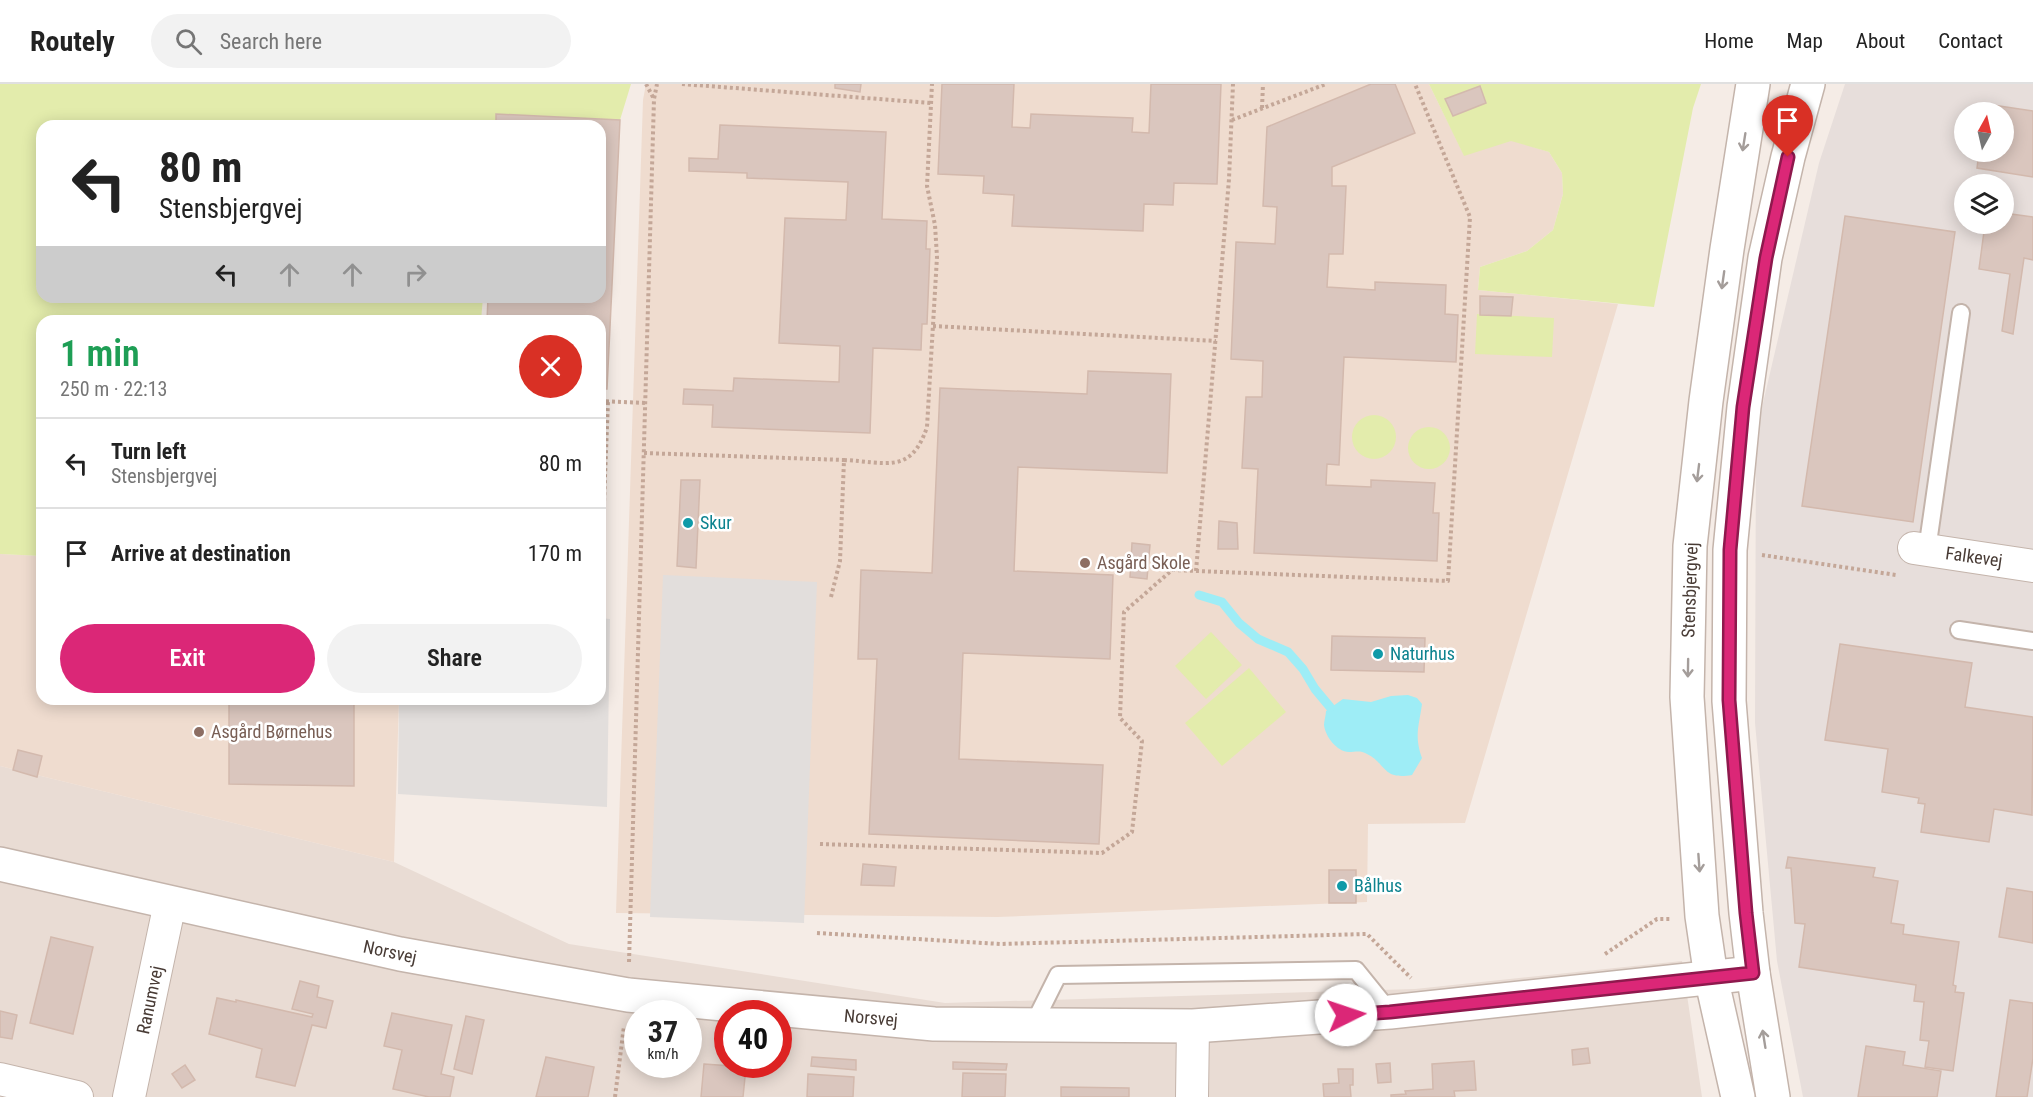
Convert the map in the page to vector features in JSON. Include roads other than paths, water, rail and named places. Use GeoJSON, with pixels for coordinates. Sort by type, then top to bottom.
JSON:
{"type":"FeatureCollection","features":[{"type":"Feature","properties":{"kind":"street","name":"Stensbjergvej"},"geometry":{"type":"LineString","coordinates":[[1738,1097],[1710,977],[1702,916],[1687,698],[1690,546],[1706,400],[1725,261],[1754,84]]}},
{"type":"Feature","properties":{"kind":"street"},"geometry":{"type":"LineString","coordinates":[[1788,157],[1791,84]]}},
{"type":"Feature","properties":{"kind":"street"},"geometry":{"type":"LineString","coordinates":[[1773,1097],[1746,913],[1729,700],[1730,550],[1743,407],[1764,269],[1788,157],[1808,84]]}},
{"type":"Feature","properties":{"kind":"street","name":"Falkevej"},"geometry":{"type":"LineString","coordinates":[[1921,549],[2033,566]]}},
{"type":"Feature","properties":{"kind":"street","name":"Norsvej"},"geometry":{"type":"LineString","coordinates":[[0,864],[400,954],[628,995],[934,1024],[1193,1026],[1390,1012],[1753,973]]}},
{"type":"Feature","properties":{"kind":"street","name":"Ranumvej"},"geometry":{"type":"LineString","coordinates":[[129,1097],[170,903]]}},
{"type":"Feature","properties":{"kind":"street"},"geometry":{"type":"LineString","coordinates":[[1192,1097],[1193,1026]]}},
{"type":"Feature","properties":{"kind":"street"},"geometry":{"type":"LineString","coordinates":[[0,1079],[77,1097]]}},
{"type":"Feature","properties":{"kind":"lane"},"geometry":{"type":"LineString","coordinates":[[1921,549],[1961,313]]}},
{"type":"Feature","properties":{"kind":"lane"},"geometry":{"type":"LineString","coordinates":[[1959,630],[2033,641]]}},
{"type":"Feature","properties":{"kind":"lane"},"geometry":{"type":"LineString","coordinates":[[1033,1025],[1058,975],[1356,970],[1390,1012]]}},
{"type":"Feature","properties":{"kind":"water"},"geometry":{"type":"Polygon","coordinates":[[[1408,695],[1417,698],[1422,704],[1418,737],[1422,758],[1412,775],[1395,775],[1365,753],[1340,749],[1332,743],[1327,734],[1324,725],[1326,711],[1343,699],[1371,702],[1391,696],[1408,695]]]}},
{"type":"Feature","properties":{"kind":"waterway"},"geometry":{"type":"LineString","coordinates":[[1199,595],[1222,602],[1239,623],[1258,639],[1288,652],[1330,707]]}},
{"type":"Feature","properties":{"kind":"place","name":"Skur"},"geometry":{"type":"Point","coordinates":[688,523]}},
{"type":"Feature","properties":{"kind":"place","name":"Asgård Skole"},"geometry":{"type":"Point","coordinates":[1085,563]}},
{"type":"Feature","properties":{"kind":"place","name":"Naturhus"},"geometry":{"type":"Point","coordinates":[1378,654]}},
{"type":"Feature","properties":{"kind":"place","name":"Asgård Børnehus"},"geometry":{"type":"Point","coordinates":[199,732]}},
{"type":"Feature","properties":{"kind":"place","name":"Bålhus"},"geometry":{"type":"Point","coordinates":[1342,886]}}]}
